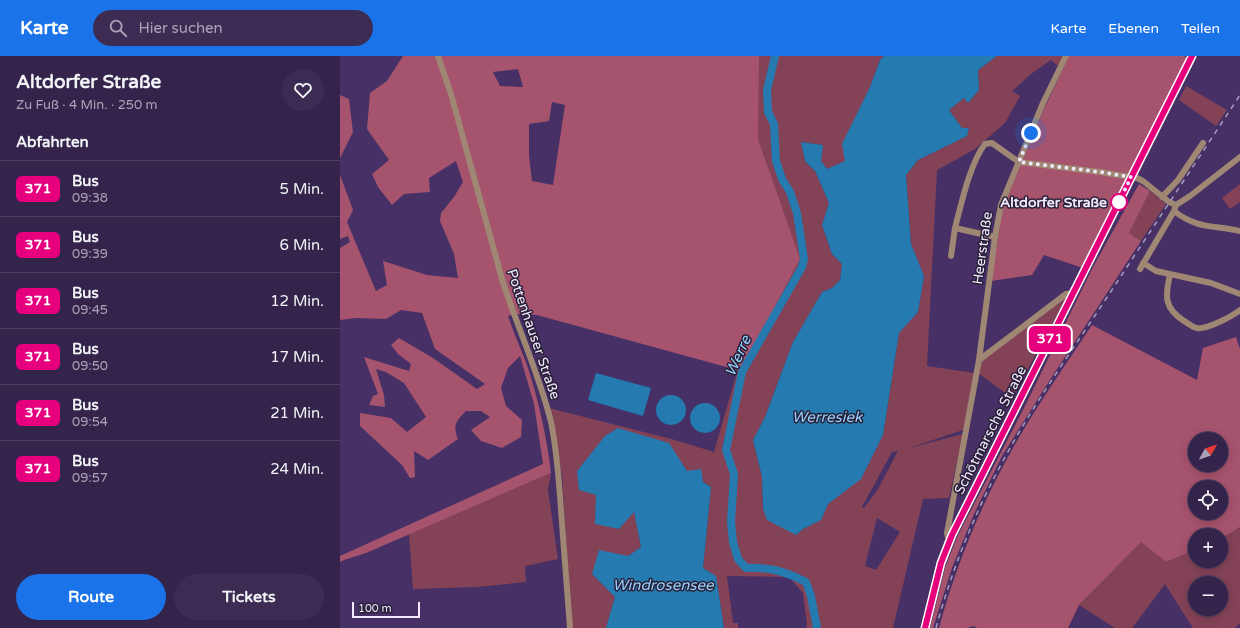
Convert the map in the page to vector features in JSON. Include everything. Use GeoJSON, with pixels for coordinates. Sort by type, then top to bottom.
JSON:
{"type":"FeatureCollection","features":[{"type":"Feature","properties":{"kind":"main road","name":"Schötmarsche Straße"},"geometry":{"type":"LineString","coordinates":[[925,628],[941,563],[949,541],[1192,56]]}},
{"type":"Feature","properties":{"kind":"street","name":"Pottenhauser Straße"},"geometry":{"type":"LineString","coordinates":[[438,56],[451,94],[510,306],[535,366],[545,397],[557,454],[570,628]]}},
{"type":"Feature","properties":{"kind":"street","name":"Heerstraße"},"geometry":{"type":"LineString","coordinates":[[949,541],[947,533],[979,360],[995,237],[1001,205],[1043,103],[1066,56]]}},
{"type":"Feature","properties":{"kind":"street"},"geometry":{"type":"LineString","coordinates":[[951,256],[955,228],[966,187],[980,150],[985,144],[992,143],[1019,162],[1137,178],[1172,204],[1183,218],[1198,225],[1240,231]]}},
{"type":"Feature","properties":{"kind":"street"},"geometry":{"type":"LineString","coordinates":[[1162,196],[1178,180],[1203,143]]}},
{"type":"Feature","properties":{"kind":"street"},"geometry":{"type":"LineString","coordinates":[[1240,157],[1175,208],[1141,266],[1156,271],[1211,283],[1240,294]]}},
{"type":"Feature","properties":{"kind":"street"},"geometry":{"type":"LineString","coordinates":[[955,228],[995,237]]}},
{"type":"Feature","properties":{"kind":"street"},"geometry":{"type":"LineString","coordinates":[[1170,274],[1166,290],[1168,304],[1177,316],[1195,328],[1202,328],[1235,314],[1240,310]]}},
{"type":"Feature","properties":{"kind":"street"},"geometry":{"type":"LineString","coordinates":[[979,360],[1066,294],[1073,293]]}},
{"type":"Feature","properties":{"kind":"shaded area"},"geometry":{"type":"Polygon","coordinates":[[[403,56],[759,56],[758,139],[800,259],[745,362],[737,370],[537,315],[516,314],[508,316],[528,368],[536,394],[545,433],[551,473],[366,553],[340,562],[340,556],[543,464],[534,404],[520,356],[508,368],[501,388],[506,406],[522,420],[521,437],[502,448],[481,441],[471,430],[490,417],[481,411],[466,411],[456,423],[455,430],[458,439],[428,460],[414,451],[415,477],[410,478],[402,465],[360,426],[360,413],[391,418],[407,432],[426,417],[404,383],[386,372],[376,369],[384,395],[385,407],[369,405],[373,396],[378,394],[364,357],[409,371],[411,364],[398,354],[391,345],[399,338],[433,358],[477,389],[485,384],[435,349],[422,313],[401,310],[386,319],[356,318],[340,320],[340,248],[350,242],[348,236],[340,239],[340,175],[353,210],[347,222],[376,291],[387,285],[383,261],[427,275],[458,278],[454,254],[440,221],[441,213],[454,197],[463,182],[456,161],[429,178],[430,192],[404,194],[392,205],[378,187],[372,174],[389,160],[367,129],[370,93],[387,81],[403,56]],[[518,69],[493,72],[500,86],[523,87],[518,69]],[[552,102],[549,121],[529,124],[529,156],[532,181],[553,185],[565,105],[552,102]]]}},
{"type":"Feature","properties":{"kind":"shaded area"},"geometry":{"type":"Polygon","coordinates":[[[758,56],[884,56],[880,60],[845,161],[827,169],[821,161],[823,145],[801,142],[805,161],[815,171],[829,203],[822,225],[832,254],[842,264],[840,280],[832,288],[822,292],[793,342],[765,417],[753,440],[762,477],[763,509],[796,535],[803,529],[821,520],[828,504],[861,478],[883,435],[899,333],[918,312],[924,276],[911,244],[906,175],[918,160],[967,136],[949,110],[964,98],[968,103],[979,90],[978,70],[997,56],[1065,56],[1059,67],[1051,60],[1031,74],[1012,91],[1020,96],[1005,123],[975,149],[937,170],[927,366],[974,373],[963,430],[909,448],[963,434],[949,498],[923,499],[893,628],[806,628],[807,624],[803,593],[789,577],[727,576],[733,623],[738,623],[738,628],[724,628],[716,576],[703,568],[711,487],[687,471],[668,443],[596,495],[634,511],[641,547],[628,556],[592,574],[615,597],[606,628],[572,628],[562,475],[549,408],[675,440],[714,452],[738,369],[765,160],[758,139],[758,127],[747,90],[758,56]],[[898,451],[892,452],[862,507],[864,508],[878,489],[898,451]],[[877,518],[865,566],[876,570],[900,532],[877,518]]]}},
{"type":"Feature","properties":{"kind":"shaded area"},"geometry":{"type":"Polygon","coordinates":[[[1069,56],[1184,56],[1187,58],[1083,268],[1044,255],[1032,275],[991,281],[1003,207],[1045,107],[1069,56]]]}},
{"type":"Feature","properties":{"kind":"shaded area"},"geometry":{"type":"Polygon","coordinates":[[[1186,86],[1227,110],[1216,126],[1179,100],[1186,86]]]}},
{"type":"Feature","properties":{"kind":"shaded area"},"geometry":{"type":"Polygon","coordinates":[[[340,95],[349,99],[353,132],[340,158],[340,95]]]}},
{"type":"Feature","properties":{"kind":"shaded area"},"geometry":{"type":"Polygon","coordinates":[[[1139,184],[1150,191],[1129,233],[1141,241],[1002,456],[974,514],[952,568],[933,628],[930,628],[945,568],[957,537],[1025,406],[1093,267],[1139,184]]]}},
{"type":"Feature","properties":{"kind":"shaded area"},"geometry":{"type":"Polygon","coordinates":[[[1240,184],[1240,202],[1230,209],[1222,198],[1240,184]]]}},
{"type":"Feature","properties":{"kind":"shaded area"},"geometry":{"type":"Polygon","coordinates":[[[1150,191],[1166,204],[1141,241],[1129,233],[1150,191]]]}},
{"type":"Feature","properties":{"kind":"shaded area"},"geometry":{"type":"Polygon","coordinates":[[[1067,297],[1012,398],[978,373],[982,361],[1067,297]]]}},
{"type":"Feature","properties":{"kind":"shaded area"},"geometry":{"type":"Polygon","coordinates":[[[1092,325],[1197,380],[1203,348],[1236,337],[1240,349],[1240,527],[1228,535],[1228,528],[1188,528],[1188,553],[1166,562],[1141,542],[1079,605],[1068,628],[977,628],[974,626],[967,628],[939,628],[952,584],[986,499],[1027,424],[1092,325]]]}},
{"type":"Feature","properties":{"kind":"shaded area"},"geometry":{"type":"Polygon","coordinates":[[[551,473],[548,490],[558,559],[525,566],[526,582],[477,587],[413,589],[409,534],[551,473]]]}},
{"type":"Feature","properties":{"kind":"shaded area"},"geometry":{"type":"Polygon","coordinates":[[[1240,527],[1240,623],[1235,628],[1193,628],[1165,584],[1132,628],[1115,628],[1079,605],[1141,541],[1166,562],[1188,553],[1188,568],[1228,568],[1228,535],[1240,527]]]}},
{"type":"Feature","properties":{"kind":"water","name":"Werresiek"},"geometry":{"type":"Polygon","coordinates":[[[884,56],[997,56],[978,70],[979,90],[968,103],[964,98],[949,110],[962,128],[969,128],[967,136],[918,160],[906,175],[911,244],[924,276],[918,312],[899,333],[883,435],[861,479],[828,504],[821,520],[803,529],[796,535],[767,520],[763,509],[762,477],[753,440],[765,417],[793,342],[822,292],[832,288],[840,280],[842,264],[832,254],[822,225],[829,203],[815,171],[805,161],[801,142],[823,145],[821,161],[827,169],[845,161],[842,144],[870,87],[880,60],[884,56]]]}},
{"type":"Feature","properties":{"kind":"water"},"geometry":{"type":"Polygon","coordinates":[[[596,373],[651,388],[643,416],[588,400],[596,373]]]}},
{"type":"Feature","properties":{"kind":"water"},"geometry":{"type":"Polygon","coordinates":[[[671,395],[682,399],[686,410],[682,421],[671,425],[660,421],[656,410],[660,399],[671,395]]]}},
{"type":"Feature","properties":{"kind":"water"},"geometry":{"type":"Polygon","coordinates":[[[705,403],[716,407],[720,418],[716,429],[705,433],[694,429],[690,418],[694,407],[705,403]]]}},
{"type":"Feature","properties":{"kind":"water","name":"Windrosensee"},"geometry":{"type":"Polygon","coordinates":[[[618,428],[669,443],[687,471],[701,469],[703,482],[711,487],[703,568],[716,576],[724,628],[606,628],[615,597],[592,574],[599,550],[628,556],[641,547],[634,512],[619,529],[595,524],[596,495],[579,490],[577,471],[605,436],[618,428]]]}},
{"type":"Feature","properties":{"kind":"waterway","name":"Werre"},"geometry":{"type":"LineString","coordinates":[[775,56],[767,90],[768,112],[774,124],[776,161],[782,179],[790,192],[797,213],[804,259],[802,267],[742,372],[726,450],[734,474],[731,522],[733,542],[738,559],[746,568],[777,570],[806,582],[811,596],[817,628]]}},
{"type":"Feature","properties":{"kind":"railway"},"geometry":{"type":"LineString","coordinates":[[936,628],[949,584],[965,541],[983,499],[1015,439],[1052,380],[1240,95]]}},
{"type":"Feature","properties":{"kind":"bus line","name":"371"},"geometry":{"type":"LineString","coordinates":[[925,628],[941,563],[949,541],[1192,56]]}},
{"type":"Feature","properties":{"kind":"place","name":"Altdorfer Straße"},"geometry":{"type":"Point","coordinates":[1119,202]}},
{"type":"Feature","properties":{"kind":"route"},"geometry":{"type":"LineString","coordinates":[[1031,133],[1019,162],[1131,177],[1119,202]]}}]}
